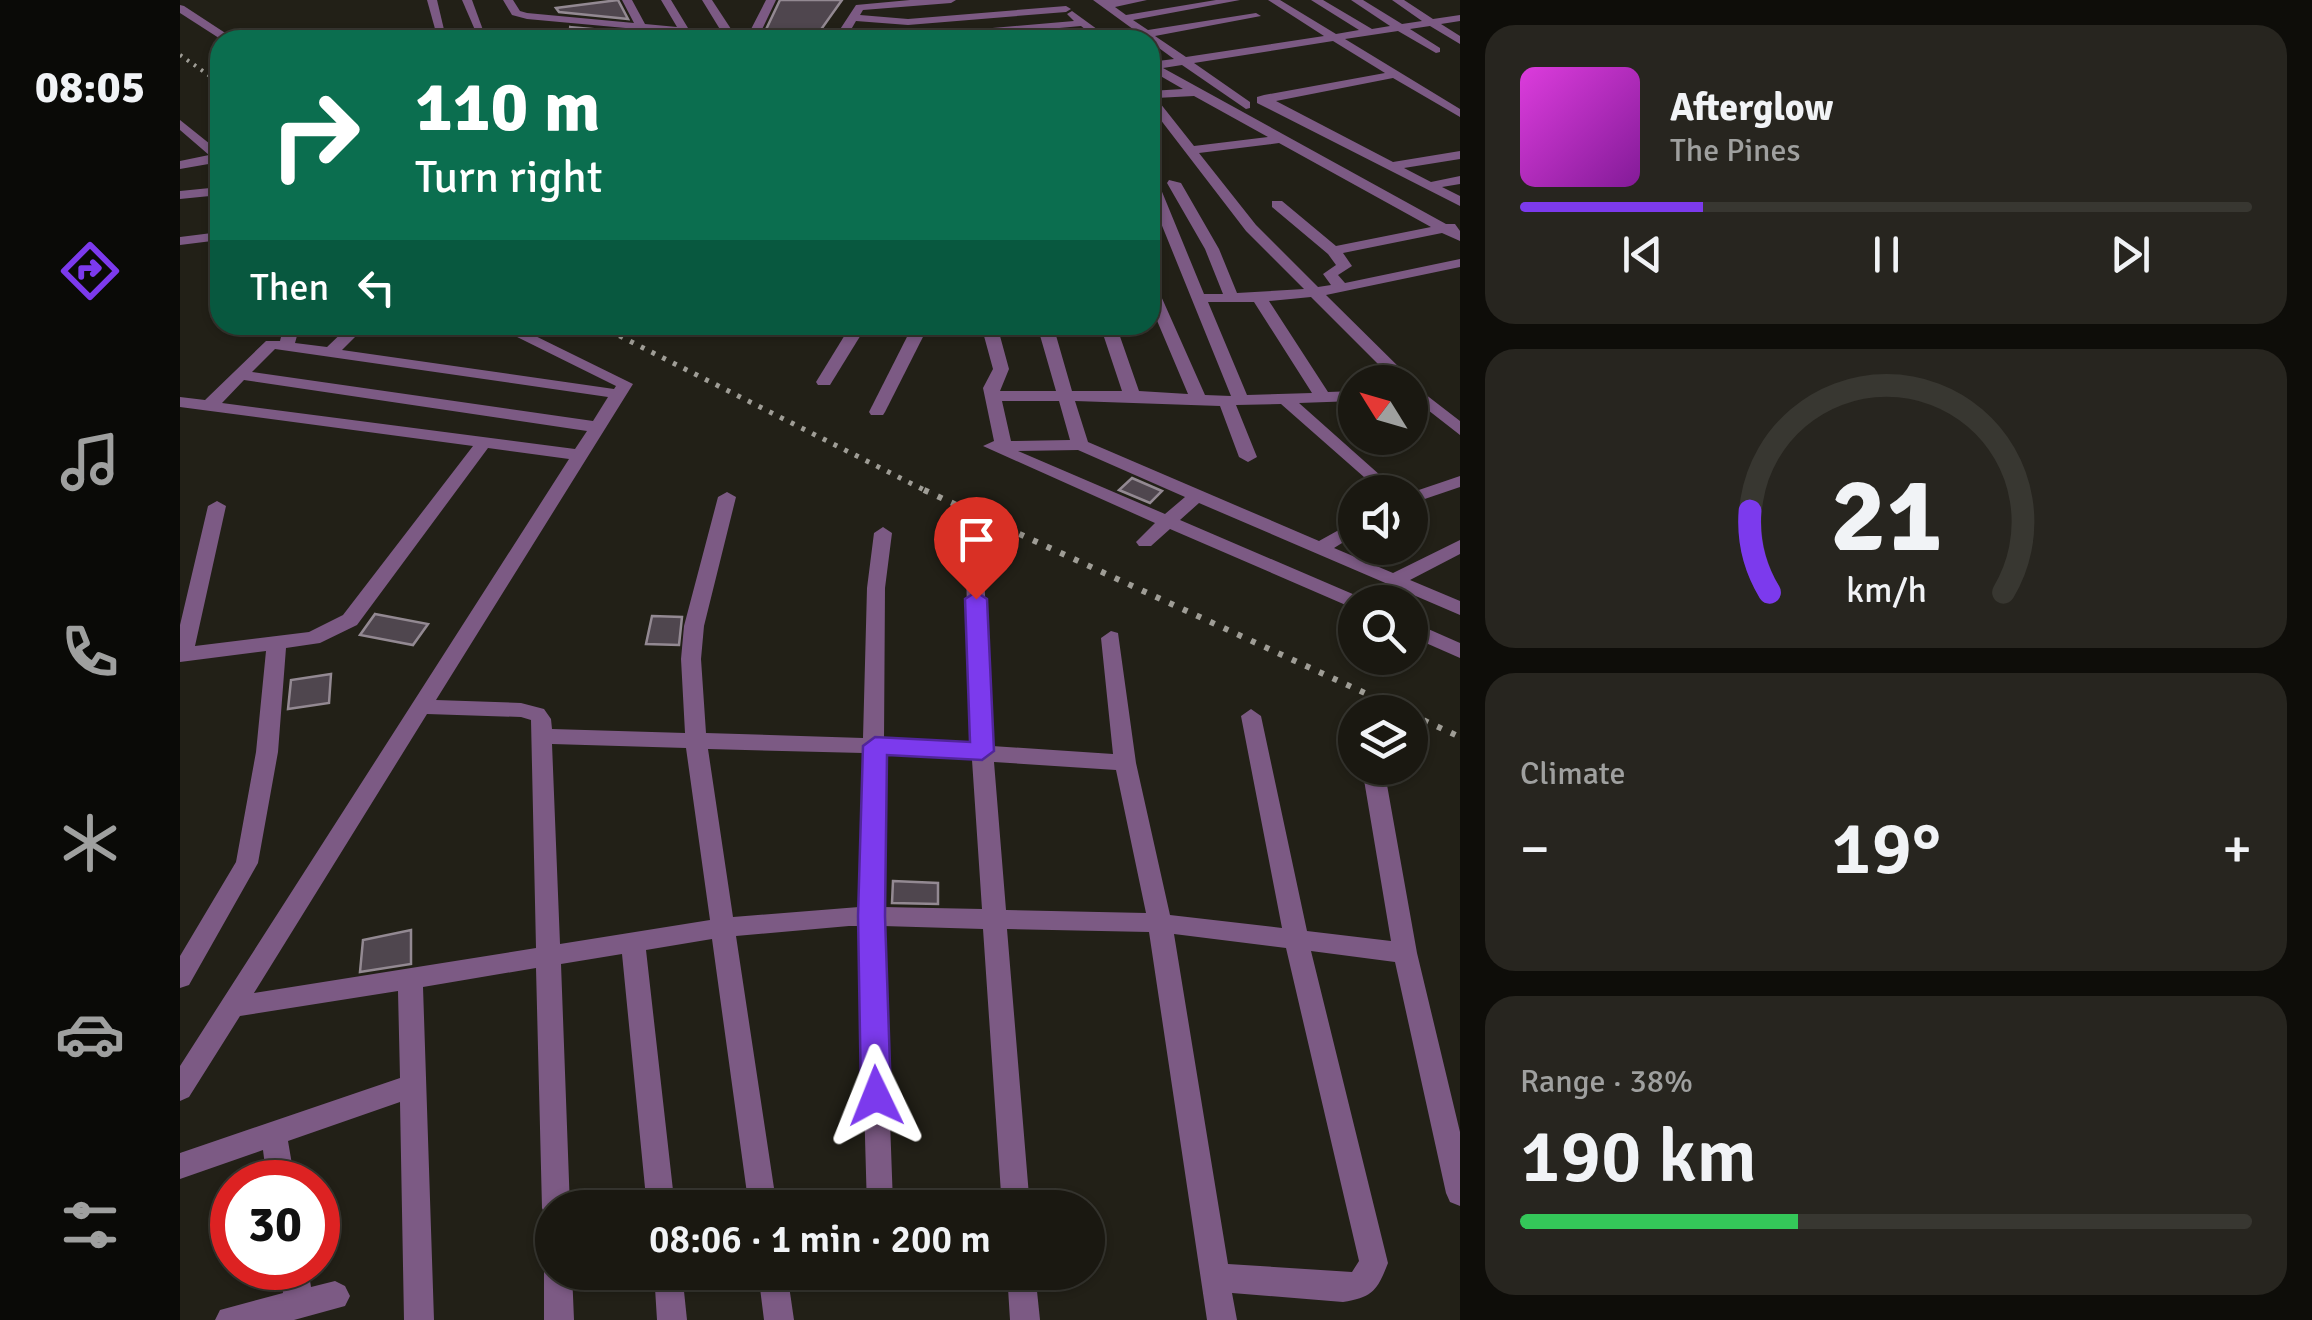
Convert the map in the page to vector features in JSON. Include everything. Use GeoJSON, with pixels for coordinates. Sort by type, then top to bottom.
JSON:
{"type":"FeatureCollection","features":[{"type":"Feature","properties":{"kind":"street"},"geometry":{"type":"LineString","coordinates":[[432,0],[440,30]]}},
{"type":"Feature","properties":{"kind":"street"},"geometry":{"type":"LineString","coordinates":[[467,0],[479,28]]}},
{"type":"Feature","properties":{"kind":"street"},"geometry":{"type":"LineString","coordinates":[[508,0],[516,13],[512,30]]}},
{"type":"Feature","properties":{"kind":"street"},"geometry":{"type":"LineString","coordinates":[[542,0],[552,18]]}},
{"type":"Feature","properties":{"kind":"street"},"geometry":{"type":"LineString","coordinates":[[627,0],[642,26]]}},
{"type":"Feature","properties":{"kind":"street"},"geometry":{"type":"LineString","coordinates":[[666,0],[684,30]]}},
{"type":"Feature","properties":{"kind":"street"},"geometry":{"type":"LineString","coordinates":[[707,0],[726,30]]}},
{"type":"Feature","properties":{"kind":"street"},"geometry":{"type":"LineString","coordinates":[[756,30],[770,0]]}},
{"type":"Feature","properties":{"kind":"street"},"geometry":{"type":"LineString","coordinates":[[860,8],[951,0]]}},
{"type":"Feature","properties":{"kind":"street"},"geometry":{"type":"LineString","coordinates":[[1102,2],[1142,0]]}},
{"type":"Feature","properties":{"kind":"street"},"geometry":{"type":"LineString","coordinates":[[1126,18],[1234,0],[1269,24]]}},
{"type":"Feature","properties":{"kind":"street"},"geometry":{"type":"LineString","coordinates":[[1274,0],[1460,114]]}},
{"type":"Feature","properties":{"kind":"street"},"geometry":{"type":"LineString","coordinates":[[1316,0],[1368,32]]}},
{"type":"Feature","properties":{"kind":"street"},"geometry":{"type":"LineString","coordinates":[[1356,0],[1436,50]]}},
{"type":"Feature","properties":{"kind":"street"},"geometry":{"type":"LineString","coordinates":[[1397,0],[1460,41]]}},
{"type":"Feature","properties":{"kind":"street"},"geometry":{"type":"LineString","coordinates":[[1102,2],[1140,30]]}},
{"type":"Feature","properties":{"kind":"street"},"geometry":{"type":"LineString","coordinates":[[181,3],[217,30]]}},
{"type":"Feature","properties":{"kind":"street"},"geometry":{"type":"LineString","coordinates":[[860,8],[908,22],[1061,4],[1093,30]]}},
{"type":"Feature","properties":{"kind":"street"},"geometry":{"type":"LineString","coordinates":[[846,30],[860,8]]}},
{"type":"Feature","properties":{"kind":"street"},"geometry":{"type":"LineString","coordinates":[[516,13],[552,18],[590,16],[684,30]]}},
{"type":"Feature","properties":{"kind":"street"},"geometry":{"type":"LineString","coordinates":[[1160,32],[1256,16]]}},
{"type":"Feature","properties":{"kind":"street"},"geometry":{"type":"LineString","coordinates":[[1160,66],[1460,18]]}},
{"type":"Feature","properties":{"kind":"street"},"geometry":{"type":"LineString","coordinates":[[904,30],[908,22]]}},
{"type":"Feature","properties":{"kind":"street"},"geometry":{"type":"LineString","coordinates":[[997,30],[1083,22]]}},
{"type":"Feature","properties":{"kind":"street"},"geometry":{"type":"LineString","coordinates":[[1282,33],[1296,42]]}},
{"type":"Feature","properties":{"kind":"street"},"geometry":{"type":"LineString","coordinates":[[1160,46],[1246,104]]}},
{"type":"Feature","properties":{"kind":"street"},"geometry":{"type":"LineString","coordinates":[[1160,72],[1452,226],[1460,237]]}},
{"type":"Feature","properties":{"kind":"street"},"geometry":{"type":"LineString","coordinates":[[1228,110],[1264,99],[1392,75]]}},
{"type":"Feature","properties":{"kind":"street"},"geometry":{"type":"LineString","coordinates":[[1429,98],[1460,91]]}},
{"type":"Feature","properties":{"kind":"street"},"geometry":{"type":"LineString","coordinates":[[1160,95],[1196,92]]}},
{"type":"Feature","properties":{"kind":"street"},"geometry":{"type":"LineString","coordinates":[[1264,99],[1460,202]]}},
{"type":"Feature","properties":{"kind":"street"},"geometry":{"type":"LineString","coordinates":[[1160,110],[1222,195],[1387,365]]}},
{"type":"Feature","properties":{"kind":"street"},"geometry":{"type":"LineString","coordinates":[[180,124],[210,149]]}},
{"type":"Feature","properties":{"kind":"street"},"geometry":{"type":"LineString","coordinates":[[1190,150],[1280,138]]}},
{"type":"Feature","properties":{"kind":"street"},"geometry":{"type":"LineString","coordinates":[[1390,166],[1460,155]]}},
{"type":"Feature","properties":{"kind":"street"},"geometry":{"type":"LineString","coordinates":[[180,165],[210,159]]}},
{"type":"Feature","properties":{"kind":"street"},"geometry":{"type":"LineString","coordinates":[[1430,186],[1460,180]]}},
{"type":"Feature","properties":{"kind":"street"},"geometry":{"type":"LineString","coordinates":[[1174,183],[1212,249],[1232,298]]}},
{"type":"Feature","properties":{"kind":"street"},"geometry":{"type":"LineString","coordinates":[[180,195],[210,192]]}},
{"type":"Feature","properties":{"kind":"street"},"geometry":{"type":"LineString","coordinates":[[1277,204],[1335,252],[1345,266],[1330,274],[1341,288]]}},
{"type":"Feature","properties":{"kind":"street"},"geometry":{"type":"LineString","coordinates":[[1160,211],[1169,240],[1202,298],[1248,457]]}},
{"type":"Feature","properties":{"kind":"street"},"geometry":{"type":"LineString","coordinates":[[1335,252],[1348,246],[1452,226]]}},
{"type":"Feature","properties":{"kind":"street"},"geometry":{"type":"LineString","coordinates":[[180,241],[210,237]]}},
{"type":"Feature","properties":{"kind":"street"},"geometry":{"type":"LineString","coordinates":[[1202,298],[1313,293],[1460,263]]}},
{"type":"Feature","properties":{"kind":"street"},"geometry":{"type":"LineString","coordinates":[[1260,298],[1323,397]]}},
{"type":"Feature","properties":{"kind":"street"},"geometry":{"type":"LineString","coordinates":[[1160,320],[1199,400]]}},
{"type":"Feature","properties":{"kind":"street"},"geometry":{"type":"LineString","coordinates":[[288,345],[290,335]]}},
{"type":"Feature","properties":{"kind":"street"},"geometry":{"type":"LineString","coordinates":[[332,351],[349,335]]}},
{"type":"Feature","properties":{"kind":"street"},"geometry":{"type":"LineString","coordinates":[[180,1088],[626,384],[522,335]]}},
{"type":"Feature","properties":{"kind":"street"},"geometry":{"type":"LineString","coordinates":[[824,382],[853,335]]}},
{"type":"Feature","properties":{"kind":"street"},"geometry":{"type":"LineString","coordinates":[[877,412],[916,335]]}},
{"type":"Feature","properties":{"kind":"street"},"geometry":{"type":"LineString","coordinates":[[992,335],[1000,369],[991,388],[1003,445]]}},
{"type":"Feature","properties":{"kind":"street"},"geometry":{"type":"LineString","coordinates":[[1048,335],[1080,445]]}},
{"type":"Feature","properties":{"kind":"street"},"geometry":{"type":"LineString","coordinates":[[1111,335],[1132,396]]}},
{"type":"Feature","properties":{"kind":"street"},"geometry":{"type":"LineString","coordinates":[[210,405],[271,344],[618,394]]}},
{"type":"Feature","properties":{"kind":"street"},"geometry":{"type":"LineString","coordinates":[[241,375],[597,427]]}},
{"type":"Feature","properties":{"kind":"street"},"geometry":{"type":"LineString","coordinates":[[992,396],[1233,401],[1338,397]]}},
{"type":"Feature","properties":{"kind":"street"},"geometry":{"type":"LineString","coordinates":[[1286,399],[1372,475]]}},
{"type":"Feature","properties":{"kind":"street"},"geometry":{"type":"LineString","coordinates":[[180,402],[580,455]]}},
{"type":"Feature","properties":{"kind":"street"},"geometry":{"type":"LineString","coordinates":[[1428,403],[1460,430]]}},
{"type":"Feature","properties":{"kind":"street"},"geometry":{"type":"LineString","coordinates":[[218,506],[182,654],[313,638],[350,620],[482,444]]}},
{"type":"Feature","properties":{"kind":"street"},"geometry":{"type":"LineString","coordinates":[[1338,594],[991,446],[1080,445],[1460,609]]}},
{"type":"Feature","properties":{"kind":"street"},"geometry":{"type":"LineString","coordinates":[[1428,493],[1460,481]]}},
{"type":"Feature","properties":{"kind":"street"},"geometry":{"type":"LineString","coordinates":[[1145,542],[1198,494]]}},
{"type":"Feature","properties":{"kind":"street"},"geometry":{"type":"LineString","coordinates":[[726,498],[694,626],[691,659],[696,741],[760,1190]]}},
{"type":"Feature","properties":{"kind":"street"},"geometry":{"type":"LineString","coordinates":[[879,1190],[871,916],[876,588],[883,533]]}},
{"type":"Feature","properties":{"kind":"street"},"geometry":{"type":"LineString","coordinates":[[1321,548],[1338,537]]}},
{"type":"Feature","properties":{"kind":"street"},"geometry":{"type":"LineString","coordinates":[[1394,580],[1460,546]]}},
{"type":"Feature","properties":{"kind":"street"},"geometry":{"type":"LineString","coordinates":[[975,573],[982,671],[982,751],[1015,1190]]}},
{"type":"Feature","properties":{"kind":"street"},"geometry":{"type":"LineString","coordinates":[[1428,636],[1460,651]]}},
{"type":"Feature","properties":{"kind":"street"},"geometry":{"type":"LineString","coordinates":[[1111,638],[1125,763],[1160,923],[1222,1320]]}},
{"type":"Feature","properties":{"kind":"street"},"geometry":{"type":"LineString","coordinates":[[180,978],[192,937],[246,864],[266,752],[277,642]]}},
{"type":"Feature","properties":{"kind":"street"},"geometry":{"type":"LineString","coordinates":[[421,706],[530,711],[541,719],[555,1190]]}},
{"type":"Feature","properties":{"kind":"street"},"geometry":{"type":"LineString","coordinates":[[1215,1277],[1343,1288],[1361,1286],[1374,1262],[1296,938],[1251,716]]}},
{"type":"Feature","properties":{"kind":"street"},"geometry":{"type":"LineString","coordinates":[[541,736],[875,746],[1125,763]]}},
{"type":"Feature","properties":{"kind":"street"},"geometry":{"type":"LineString","coordinates":[[1377,785],[1405,953],[1460,1193]]}},
{"type":"Feature","properties":{"kind":"street"},"geometry":{"type":"LineString","coordinates":[[232,1006],[722,928],[871,916],[1160,923],[1405,953]]}},
{"type":"Feature","properties":{"kind":"street"},"geometry":{"type":"LineString","coordinates":[[634,944],[659,1190]]}},
{"type":"Feature","properties":{"kind":"street"},"geometry":{"type":"LineString","coordinates":[[410,976],[419,1320]]}},
{"type":"Feature","properties":{"kind":"street"},"geometry":{"type":"LineString","coordinates":[[180,1166],[411,1086]]}},
{"type":"Feature","properties":{"kind":"street"},"geometry":{"type":"LineString","coordinates":[[274,1134],[278,1160]]}},
{"type":"Feature","properties":{"kind":"street"},"geometry":{"type":"LineString","coordinates":[[297,1290],[299,1304]]}},
{"type":"Feature","properties":{"kind":"street"},"geometry":{"type":"LineString","coordinates":[[558,1290],[559,1320]]}},
{"type":"Feature","properties":{"kind":"street"},"geometry":{"type":"LineString","coordinates":[[670,1290],[672,1320]]}},
{"type":"Feature","properties":{"kind":"street"},"geometry":{"type":"LineString","coordinates":[[775,1290],[779,1320]]}},
{"type":"Feature","properties":{"kind":"street"},"geometry":{"type":"LineString","coordinates":[[1022,1290],[1025,1320]]}},
{"type":"Feature","properties":{"kind":"street"},"geometry":{"type":"LineString","coordinates":[[230,1320],[335,1296]]}},
{"type":"Feature","properties":{"kind":"building"},"geometry":{"type":"Polygon","coordinates":[[[618,0],[628,19],[559,12],[556,8],[618,0]]]}},
{"type":"Feature","properties":{"kind":"building"},"geometry":{"type":"Polygon","coordinates":[[[780,0],[842,0],[821,30],[766,30],[780,0]]]}},
{"type":"Feature","properties":{"kind":"building"},"geometry":{"type":"Polygon","coordinates":[[[1132,478],[1162,491],[1150,503],[1119,490],[1132,478]]]}},
{"type":"Feature","properties":{"kind":"building"},"geometry":{"type":"Polygon","coordinates":[[[375,614],[428,624],[413,645],[360,635],[375,614]]]}},
{"type":"Feature","properties":{"kind":"building"},"geometry":{"type":"Polygon","coordinates":[[[652,616],[682,617],[679,645],[646,644],[652,616]]]}},
{"type":"Feature","properties":{"kind":"building"},"geometry":{"type":"Polygon","coordinates":[[[331,674],[329,703],[288,709],[291,680],[331,674]]]}},
{"type":"Feature","properties":{"kind":"building"},"geometry":{"type":"Polygon","coordinates":[[[893,881],[938,883],[938,904],[892,903],[893,881]]]}},
{"type":"Feature","properties":{"kind":"building"},"geometry":{"type":"Polygon","coordinates":[[[411,930],[411,964],[360,972],[363,940],[411,930]]]}},
{"type":"Feature","properties":{"kind":"railway"},"geometry":{"type":"LineString","coordinates":[[180,55],[210,76]]}},
{"type":"Feature","properties":{"kind":"railway"},"geometry":{"type":"LineString","coordinates":[[618,335],[925,490]]}},
{"type":"Feature","properties":{"kind":"railway"},"geometry":{"type":"LineString","coordinates":[[925,490],[1369,695]]}},
{"type":"Feature","properties":{"kind":"railway"},"geometry":{"type":"LineString","coordinates":[[925,490],[930,493]]}},
{"type":"Feature","properties":{"kind":"railway"},"geometry":{"type":"LineString","coordinates":[[1428,722],[1460,737]]}},
{"type":"Feature","properties":{"kind":"route"},"geometry":{"type":"LineString","coordinates":[[876,1096],[871,916],[875,746],[982,751],[982,671],[976,599]]}}]}
